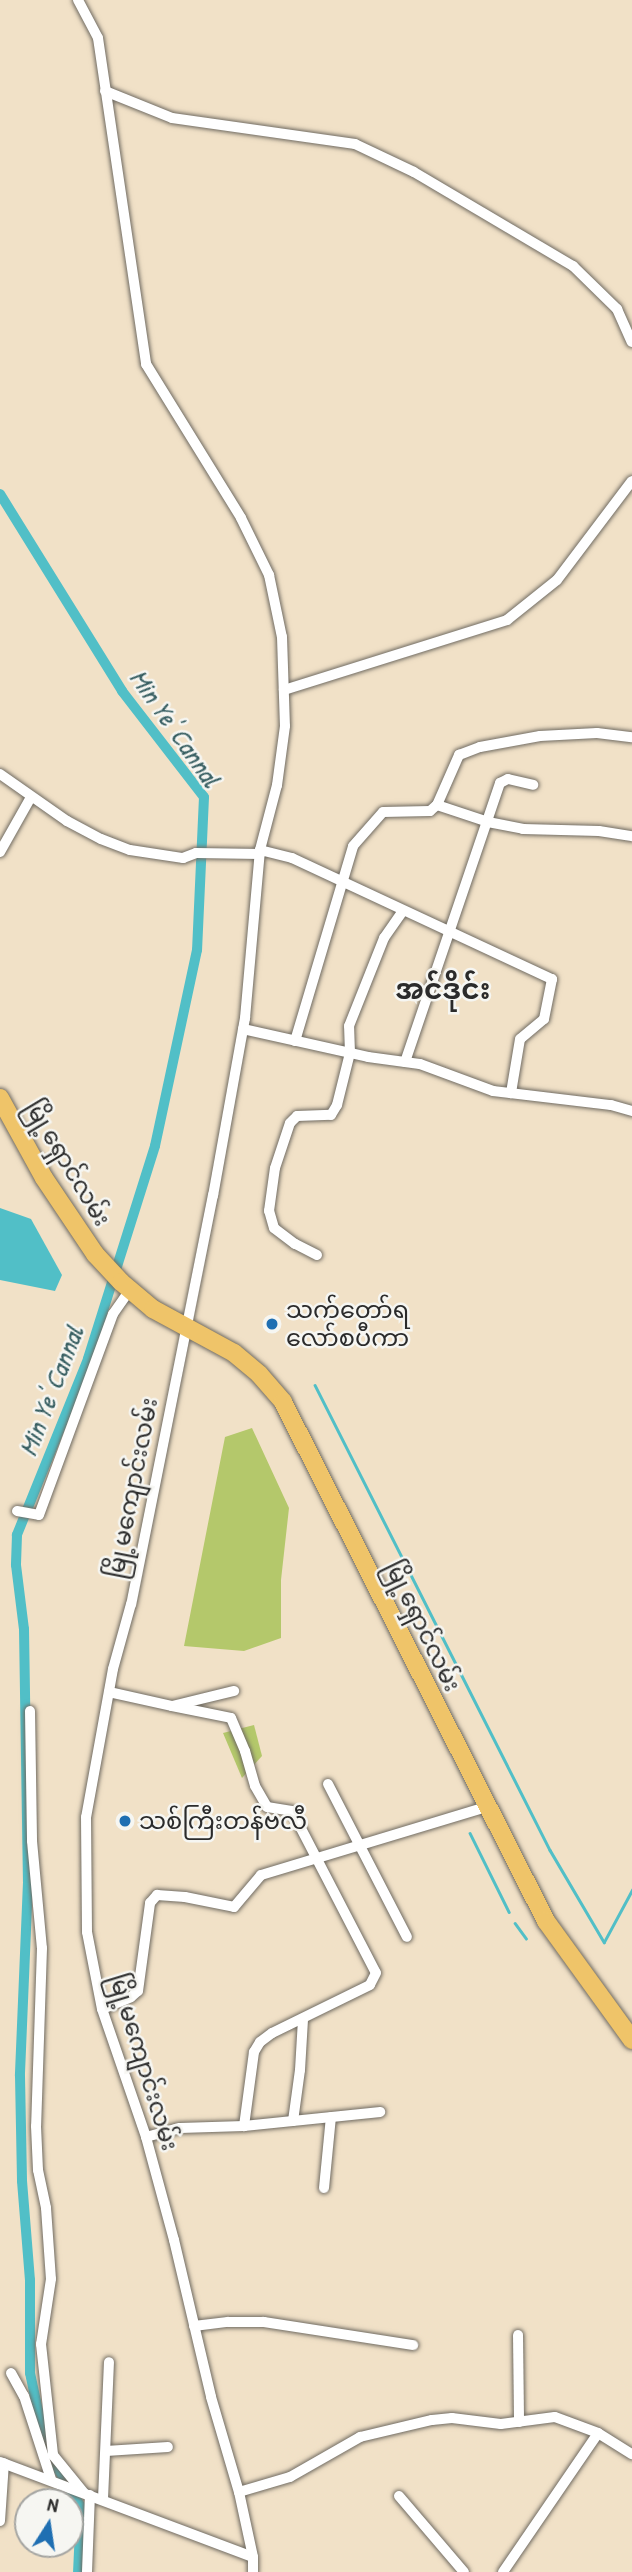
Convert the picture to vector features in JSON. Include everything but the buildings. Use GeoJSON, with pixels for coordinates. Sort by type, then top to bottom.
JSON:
{"type":"FeatureCollection","features":[{"type":"Feature","properties":{"kind":"main road","name":"မြို့ရှောင်လမ်း"},"geometry":{"type":"LineString","coordinates":[[0,1098],[44,1178],[94,1254],[126,1286],[184,1329],[234,1353],[259,1374],[283,1402],[546,1921],[632,2040]]}},
{"type":"Feature","properties":{"kind":"street","name":"မြို့မကျောင်းလမ်း"},"geometry":{"type":"LineString","coordinates":[[78,0],[98,38],[146,364],[241,518],[268,575],[282,637],[285,726],[277,785],[260,852],[243,1029],[131,1604],[109,1692],[86,1817],[87,1932],[102,2009],[146,2137],[211,2397],[239,2492],[253,2557],[253,2572]]}},
{"type":"Feature","properties":{"kind":"street"},"geometry":{"type":"LineString","coordinates":[[105,91],[172,118],[355,144],[414,172],[573,266],[617,309],[632,342]]}},
{"type":"Feature","properties":{"kind":"street"},"geometry":{"type":"LineString","coordinates":[[284,690],[508,620],[557,580],[626,494],[632,481]]}},
{"type":"Feature","properties":{"kind":"street"},"geometry":{"type":"LineString","coordinates":[[295,1041],[353,846],[383,812],[430,811],[436,805],[458,755],[480,747],[541,736],[597,733],[632,737]]}},
{"type":"Feature","properties":{"kind":"street"},"geometry":{"type":"LineString","coordinates":[[0,774],[31,797],[101,839],[130,850],[183,858],[196,853],[220,852],[260,852],[292,858],[552,979],[544,1019],[520,1039],[511,1093]]}},
{"type":"Feature","properties":{"kind":"street"},"geometry":{"type":"LineString","coordinates":[[405,1062],[500,783],[508,779],[533,785]]}},
{"type":"Feature","properties":{"kind":"street"},"geometry":{"type":"LineString","coordinates":[[0,852],[31,797]]}},
{"type":"Feature","properties":{"kind":"street"},"geometry":{"type":"LineString","coordinates":[[436,805],[488,822],[523,829],[599,831],[632,836]]}},
{"type":"Feature","properties":{"kind":"street"},"geometry":{"type":"LineString","coordinates":[[317,1255],[295,1244],[274,1228],[269,1211],[269,1193],[290,1123],[297,1116],[331,1115],[343,1087],[350,1053],[349,1026],[383,938],[403,911]]}},
{"type":"Feature","properties":{"kind":"street"},"geometry":{"type":"LineString","coordinates":[[243,1029],[350,1053],[421,1064],[493,1091],[611,1105],[632,1111]]}},
{"type":"Feature","properties":{"kind":"street"},"geometry":{"type":"LineString","coordinates":[[17,1511],[39,1516],[113,1314],[126,1286]]}},
{"type":"Feature","properties":{"kind":"street"},"geometry":{"type":"LineString","coordinates":[[172,1706],[234,1691]]}},
{"type":"Feature","properties":{"kind":"street"},"geometry":{"type":"LineString","coordinates":[[109,1692],[231,1718],[246,1751],[256,1786],[267,1807],[292,1811],[376,1973],[370,1985],[260,2042],[254,2052],[244,2126]]}},
{"type":"Feature","properties":{"kind":"street"},"geometry":{"type":"LineString","coordinates":[[30,1711],[32,1841],[42,1948],[36,2126],[51,2279],[41,2344],[53,2455],[87,2494],[87,2572]]}},
{"type":"Feature","properties":{"kind":"street"},"geometry":{"type":"LineString","coordinates":[[328,1784],[362,1844],[407,1937]]}},
{"type":"Feature","properties":{"kind":"street"},"geometry":{"type":"LineString","coordinates":[[102,2009],[131,1997],[138,1991],[150,1903],[157,1895],[186,1897],[233,1907],[261,1875],[486,1807]]}},
{"type":"Feature","properties":{"kind":"street"},"geometry":{"type":"LineString","coordinates":[[293,2121],[303,2019]]}},
{"type":"Feature","properties":{"kind":"street"},"geometry":{"type":"LineString","coordinates":[[146,2137],[180,2128],[244,2126],[380,2112]]}},
{"type":"Feature","properties":{"kind":"street"},"geometry":{"type":"LineString","coordinates":[[324,2188],[331,2117]]}},
{"type":"Feature","properties":{"kind":"street"},"geometry":{"type":"LineString","coordinates":[[194,2326],[264,2322],[413,2345]]}},
{"type":"Feature","properties":{"kind":"street"},"geometry":{"type":"LineString","coordinates":[[518,2335],[519,2422]]}},
{"type":"Feature","properties":{"kind":"street"},"geometry":{"type":"LineString","coordinates":[[103,2499],[109,2362]]}},
{"type":"Feature","properties":{"kind":"street"},"geometry":{"type":"LineString","coordinates":[[11,2373],[24,2396],[51,2479]]}},
{"type":"Feature","properties":{"kind":"street"},"geometry":{"type":"LineString","coordinates":[[239,2492],[290,2477],[360,2437],[452,2418],[501,2424],[555,2417],[598,2432],[632,2454]]}},
{"type":"Feature","properties":{"kind":"street"},"geometry":{"type":"LineString","coordinates":[[503,2572],[598,2432]]}},
{"type":"Feature","properties":{"kind":"street"},"geometry":{"type":"LineString","coordinates":[[106,2451],[168,2447]]}},
{"type":"Feature","properties":{"kind":"street"},"geometry":{"type":"LineString","coordinates":[[0,2521],[2,2462],[253,2557]]}},
{"type":"Feature","properties":{"kind":"street"},"geometry":{"type":"LineString","coordinates":[[399,2496],[464,2572]]}},
{"type":"Feature","properties":{"kind":"green space"},"geometry":{"type":"Polygon","coordinates":[[[252,1428],[289,1508],[281,1580],[281,1638],[244,1651],[184,1646],[225,1437],[252,1428]]]}},
{"type":"Feature","properties":{"kind":"green space"},"geometry":{"type":"Polygon","coordinates":[[[254,1725],[262,1756],[242,1778],[223,1733],[254,1725]]]}},
{"type":"Feature","properties":{"kind":"water"},"geometry":{"type":"Polygon","coordinates":[[[0,1208],[31,1219],[62,1275],[55,1291],[0,1280],[0,1208]]]}},
{"type":"Feature","properties":{"kind":"waterway","name":"Min Ye' Cannal"},"geometry":{"type":"LineString","coordinates":[[0,494],[122,691],[204,797],[197,950],[155,1146],[88,1359],[17,1535],[16,1565],[24,1629],[28,1882],[20,2076],[22,2181],[30,2280],[30,2373],[46,2448]]}},
{"type":"Feature","properties":{"kind":"waterway"},"geometry":{"type":"LineString","coordinates":[[315,1385],[550,1850],[604,1942],[632,1890]]}},
{"type":"Feature","properties":{"kind":"waterway"},"geometry":{"type":"LineString","coordinates":[[470,1833],[509,1912]]}},
{"type":"Feature","properties":{"kind":"waterway"},"geometry":{"type":"LineString","coordinates":[[515,1923],[526,1938]]}},
{"type":"Feature","properties":{"kind":"waterway","name":"Min Ye' Cannal"},"geometry":{"type":"LineString","coordinates":[[53,2461],[81,2507],[78,2572]]}},
{"type":"Feature","properties":{"kind":"place","name":"သက်တော်ရ လော်စပီကာ"},"geometry":{"type":"Point","coordinates":[272,1324]}},
{"type":"Feature","properties":{"kind":"place","name":"သစ်ကြီးတန်ဗလီ"},"geometry":{"type":"Point","coordinates":[125,1821]}},
{"type":"Feature","properties":{"kind":"district","name":"အင်ဒိုင်း"},"geometry":{"type":"Point","coordinates":[443,989]}}]}
